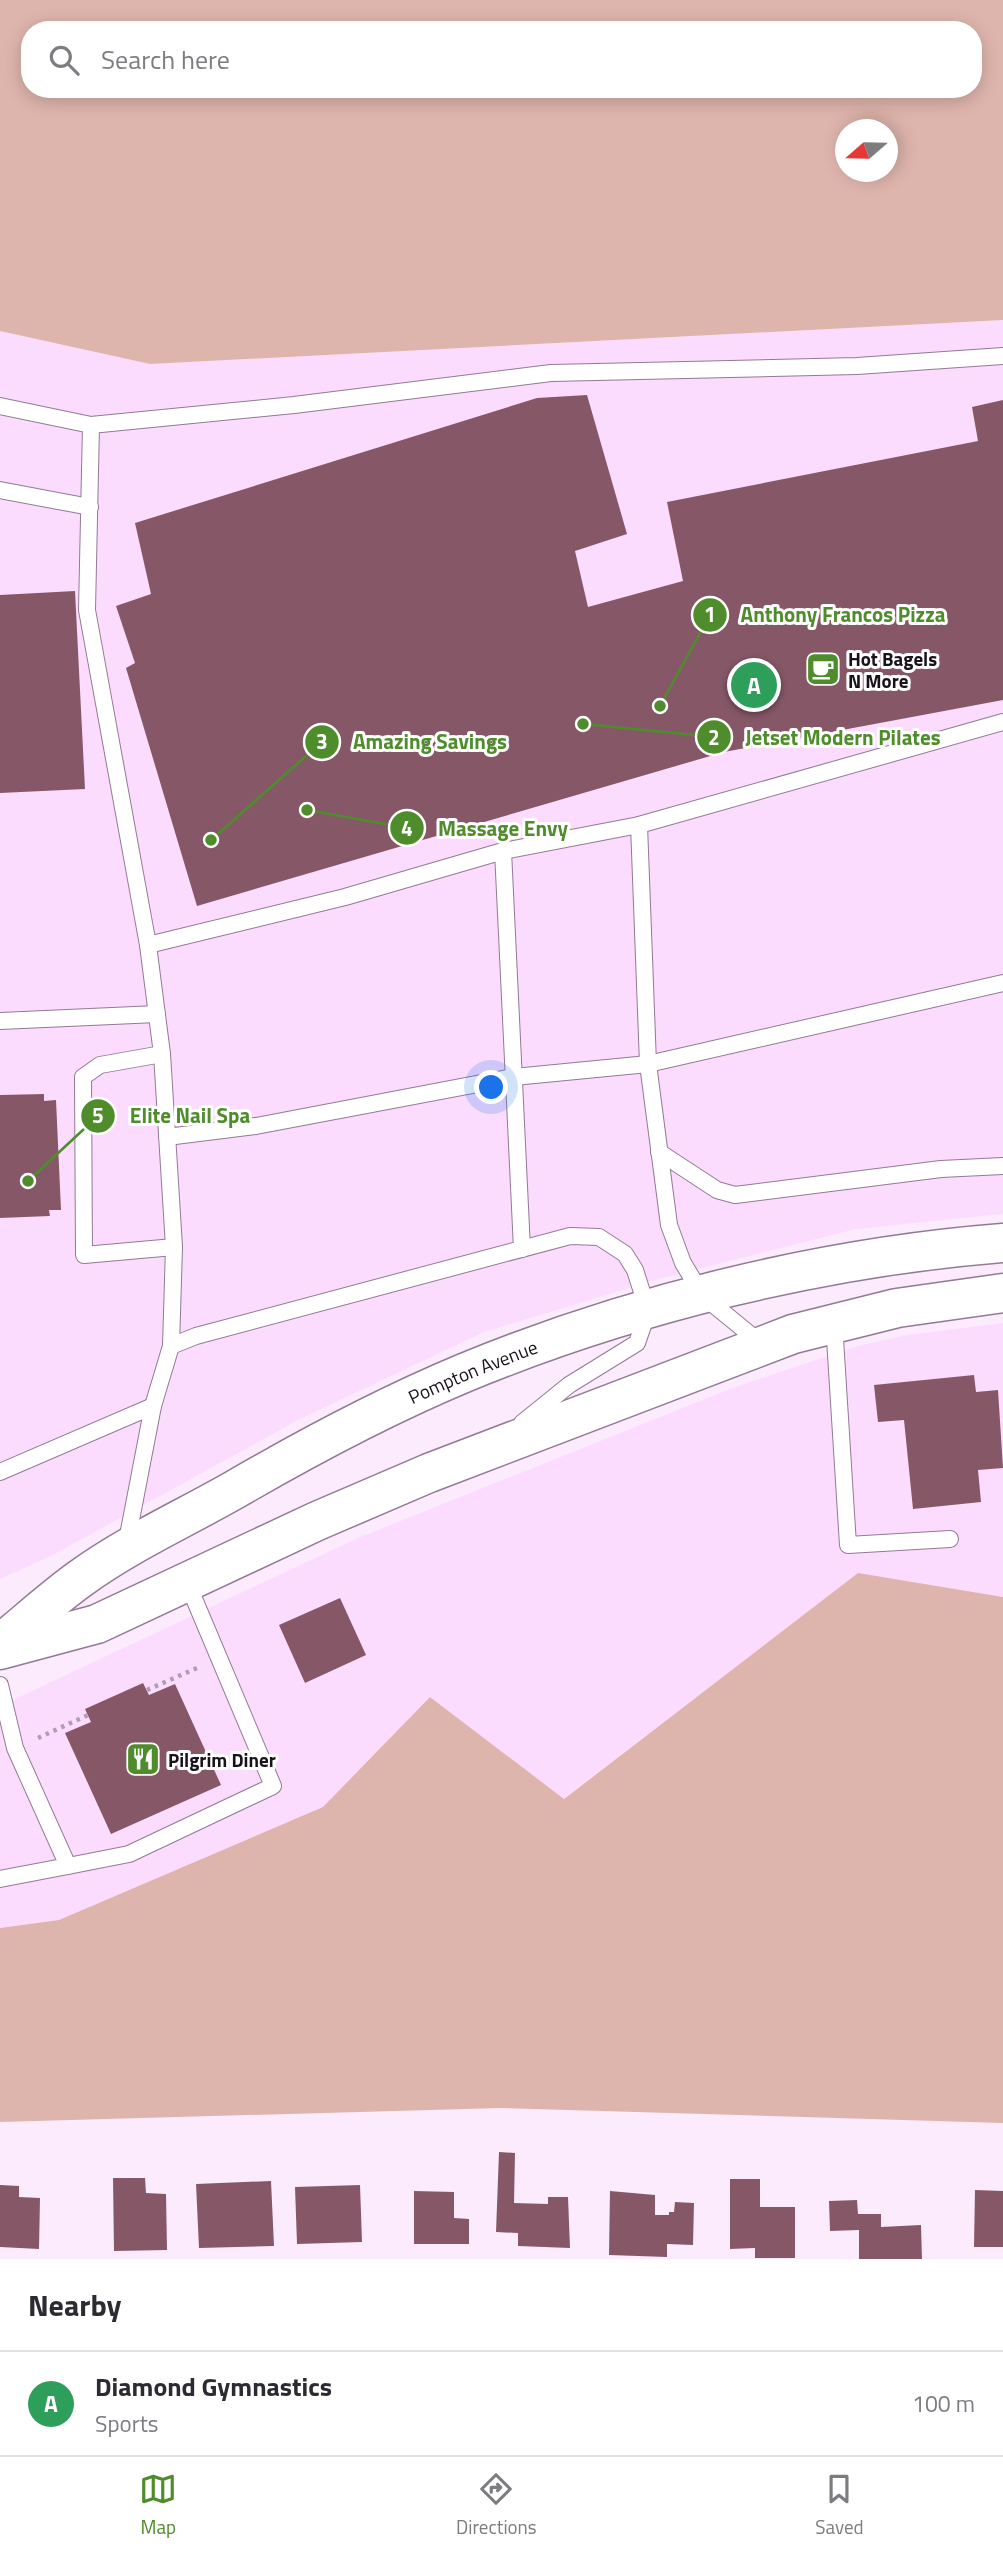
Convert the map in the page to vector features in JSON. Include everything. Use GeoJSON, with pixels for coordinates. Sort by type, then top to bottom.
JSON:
{"type":"FeatureCollection","features":[{"type":"Feature","properties":{"kind":"main road","name":"Pompton Avenue"},"geometry":{"type":"LineString","coordinates":[[0,1644],[82,1577],[125,1551],[298,1454],[407,1398],[522,1350],[648,1311],[772,1277],[851,1261],[1003,1243]]}},
{"type":"Feature","properties":{"kind":"main road"},"geometry":{"type":"LineString","coordinates":[[0,1650],[97,1624],[317,1521],[486,1451],[763,1346],[834,1323],[897,1308],[1003,1293]]}},
{"type":"Feature","properties":{"kind":"lane"},"geometry":{"type":"LineString","coordinates":[[0,406],[92,425],[294,405],[551,373],[857,366],[1003,356]]}},
{"type":"Feature","properties":{"kind":"lane"},"geometry":{"type":"LineString","coordinates":[[92,425],[87,610],[148,945],[162,1054],[174,1247],[172,1346],[153,1406],[125,1551]]}},
{"type":"Feature","properties":{"kind":"lane"},"geometry":{"type":"LineString","coordinates":[[0,489],[90,507]]}},
{"type":"Feature","properties":{"kind":"lane"},"geometry":{"type":"LineString","coordinates":[[148,945],[345,897],[503,851],[639,825],[1003,722]]}},
{"type":"Feature","properties":{"kind":"lane"},"geometry":{"type":"LineString","coordinates":[[639,825],[648,1064],[669,1225],[683,1263],[704,1296],[763,1346]]}},
{"type":"Feature","properties":{"kind":"lane"},"geometry":{"type":"LineString","coordinates":[[503,851],[522,1249]]}},
{"type":"Feature","properties":{"kind":"lane"},"geometry":{"type":"LineString","coordinates":[[167,1137],[256,1126],[514,1077],[648,1064],[1003,983]]}},
{"type":"Feature","properties":{"kind":"lane"},"geometry":{"type":"LineString","coordinates":[[0,1021],[157,1014]]}},
{"type":"Feature","properties":{"kind":"lane"},"geometry":{"type":"LineString","coordinates":[[162,1054],[100,1065],[83,1077],[84,1255],[174,1247]]}},
{"type":"Feature","properties":{"kind":"lane"},"geometry":{"type":"LineString","coordinates":[[659,1152],[717,1190],[735,1195],[941,1169],[1003,1166]]}},
{"type":"Feature","properties":{"kind":"lane"},"geometry":{"type":"LineString","coordinates":[[172,1346],[196,1336],[522,1249],[586,1235],[611,1242],[625,1254],[635,1270],[648,1311],[637,1343],[569,1385],[486,1451]]}},
{"type":"Feature","properties":{"kind":"lane"},"geometry":{"type":"LineString","coordinates":[[834,1323],[848,1545],[950,1539]]}},
{"type":"Feature","properties":{"kind":"lane"},"geometry":{"type":"LineString","coordinates":[[0,1472],[153,1406]]}},
{"type":"Feature","properties":{"kind":"lane"},"geometry":{"type":"LineString","coordinates":[[0,1879],[129,1854],[273,1786],[187,1582]]}},
{"type":"Feature","properties":{"kind":"lane"},"geometry":{"type":"LineString","coordinates":[[0,1685],[15,1748],[68,1866]]}},
{"type":"Feature","properties":{"kind":"path"},"geometry":{"type":"LineString","coordinates":[[146,1690],[185,1673]]}},
{"type":"Feature","properties":{"kind":"path"},"geometry":{"type":"LineString","coordinates":[[60,1728],[88,1714]]}},
{"type":"Feature","properties":{"kind":"shaded area"},"geometry":{"type":"Polygon","coordinates":[[[0,0],[1003,0],[1003,320],[150,364],[0,331],[0,0]]]}},
{"type":"Feature","properties":{"kind":"shaded area"},"geometry":{"type":"Polygon","coordinates":[[[1003,320],[1003,1214],[856,1229],[659,1279],[484,1332],[298,1420],[51,1556],[0,1579],[0,331],[150,364],[1003,320]]]}},
{"type":"Feature","properties":{"kind":"shaded area"},"geometry":{"type":"Polygon","coordinates":[[[1003,1323],[1003,1597],[857,1574],[563,1799],[430,1697],[323,1807],[59,1920],[0,1928],[0,1706],[358,1538],[730,1389],[858,1346],[907,1335],[1003,1323]]]}},
{"type":"Feature","properties":{"kind":"shaded area"},"geometry":{"type":"Polygon","coordinates":[[[858,1573],[1003,1597],[1003,2123],[500,2108],[0,2122],[0,1928],[59,1920],[323,1807],[430,1697],[564,1799],[858,1573]]]}},
{"type":"Feature","properties":{"kind":"building"},"geometry":{"type":"Polygon","coordinates":[[[587,395],[627,534],[575,551],[588,607],[683,581],[667,502],[978,441],[972,407],[1003,400],[1003,700],[724,752],[197,906],[126,668],[135,663],[116,606],[151,594],[135,523],[537,398],[587,395]]]}},
{"type":"Feature","properties":{"kind":"building"},"geometry":{"type":"Polygon","coordinates":[[[75,591],[85,789],[0,793],[0,595],[75,591]]]}},
{"type":"Feature","properties":{"kind":"building"},"geometry":{"type":"Polygon","coordinates":[[[44,1094],[44,1101],[56,1100],[61,1210],[49,1210],[50,1216],[0,1218],[0,1095],[44,1094]]]}},
{"type":"Feature","properties":{"kind":"building"},"geometry":{"type":"Polygon","coordinates":[[[974,1375],[976,1392],[998,1390],[1003,1468],[978,1470],[981,1502],[913,1509],[904,1420],[878,1422],[874,1385],[974,1375]]]}},
{"type":"Feature","properties":{"kind":"building"},"geometry":{"type":"Polygon","coordinates":[[[340,1598],[366,1655],[305,1683],[279,1625],[340,1598]]]}},
{"type":"Feature","properties":{"kind":"building","name":"Pilgrim Diner"},"geometry":{"type":"Polygon","coordinates":[[[143,1683],[149,1695],[175,1684],[221,1785],[111,1834],[65,1733],[91,1722],[85,1709],[143,1683]]]}},
{"type":"Feature","properties":{"kind":"building"},"geometry":{"type":"Polygon","coordinates":[[[499,2152],[515,2153],[514,2203],[548,2204],[548,2197],[568,2197],[570,2248],[518,2246],[518,2233],[496,2232],[499,2152]]]}},
{"type":"Feature","properties":{"kind":"building"},"geometry":{"type":"Polygon","coordinates":[[[113,2178],[145,2178],[146,2193],[166,2194],[167,2250],[114,2251],[113,2178]]]}},
{"type":"Feature","properties":{"kind":"building"},"geometry":{"type":"Polygon","coordinates":[[[730,2179],[760,2179],[760,2207],[795,2207],[795,2258],[755,2258],[755,2248],[730,2249],[730,2179]]]}},
{"type":"Feature","properties":{"kind":"building"},"geometry":{"type":"Polygon","coordinates":[[[271,2181],[274,2246],[199,2248],[196,2184],[271,2181]]]}},
{"type":"Feature","properties":{"kind":"building"},"geometry":{"type":"Polygon","coordinates":[[[0,2185],[19,2186],[19,2197],[40,2198],[39,2249],[0,2247],[0,2185]]]}},
{"type":"Feature","properties":{"kind":"building"},"geometry":{"type":"Polygon","coordinates":[[[360,2185],[362,2242],[297,2244],[295,2187],[360,2185]]]}},
{"type":"Feature","properties":{"kind":"building"},"geometry":{"type":"Polygon","coordinates":[[[975,2190],[1003,2191],[1003,2247],[974,2247],[975,2190]]]}},
{"type":"Feature","properties":{"kind":"building"},"geometry":{"type":"Polygon","coordinates":[[[414,2191],[454,2192],[454,2218],[469,2219],[469,2244],[414,2244],[414,2191]]]}},
{"type":"Feature","properties":{"kind":"building"},"geometry":{"type":"Polygon","coordinates":[[[610,2191],[655,2195],[655,2215],[669,2215],[669,2212],[674,2212],[675,2202],[694,2203],[693,2245],[667,2244],[667,2257],[609,2255],[610,2191]]]}},
{"type":"Feature","properties":{"kind":"building"},"geometry":{"type":"Polygon","coordinates":[[[857,2200],[858,2214],[881,2214],[881,2227],[921,2225],[922,2259],[859,2259],[859,2230],[830,2231],[829,2201],[857,2200]]]}},
{"type":"Feature","properties":{"kind":"place","name":"Hot Bagels N More"},"geometry":{"type":"Point","coordinates":[823,669]}},
{"type":"Feature","properties":{"kind":"place","name":"Diamond Gymnastics"},"geometry":{"type":"Point","coordinates":[754,685]}},
{"type":"Feature","properties":{"kind":"place","name":"Anthony Francos Pizza"},"geometry":{"type":"Point","coordinates":[660,706]}},
{"type":"Feature","properties":{"kind":"place","name":"Jetset Modern Pilates"},"geometry":{"type":"Point","coordinates":[583,724]}},
{"type":"Feature","properties":{"kind":"place","name":"Massage Envy"},"geometry":{"type":"Point","coordinates":[307,810]}},
{"type":"Feature","properties":{"kind":"place","name":"Amazing Savings"},"geometry":{"type":"Point","coordinates":[211,840]}},
{"type":"Feature","properties":{"kind":"place","name":"Elite Nail Spa"},"geometry":{"type":"Point","coordinates":[28,1181]}},
{"type":"Feature","properties":{"kind":"place","name":"Pilgrim Diner"},"geometry":{"type":"Point","coordinates":[143,1759]}}]}
